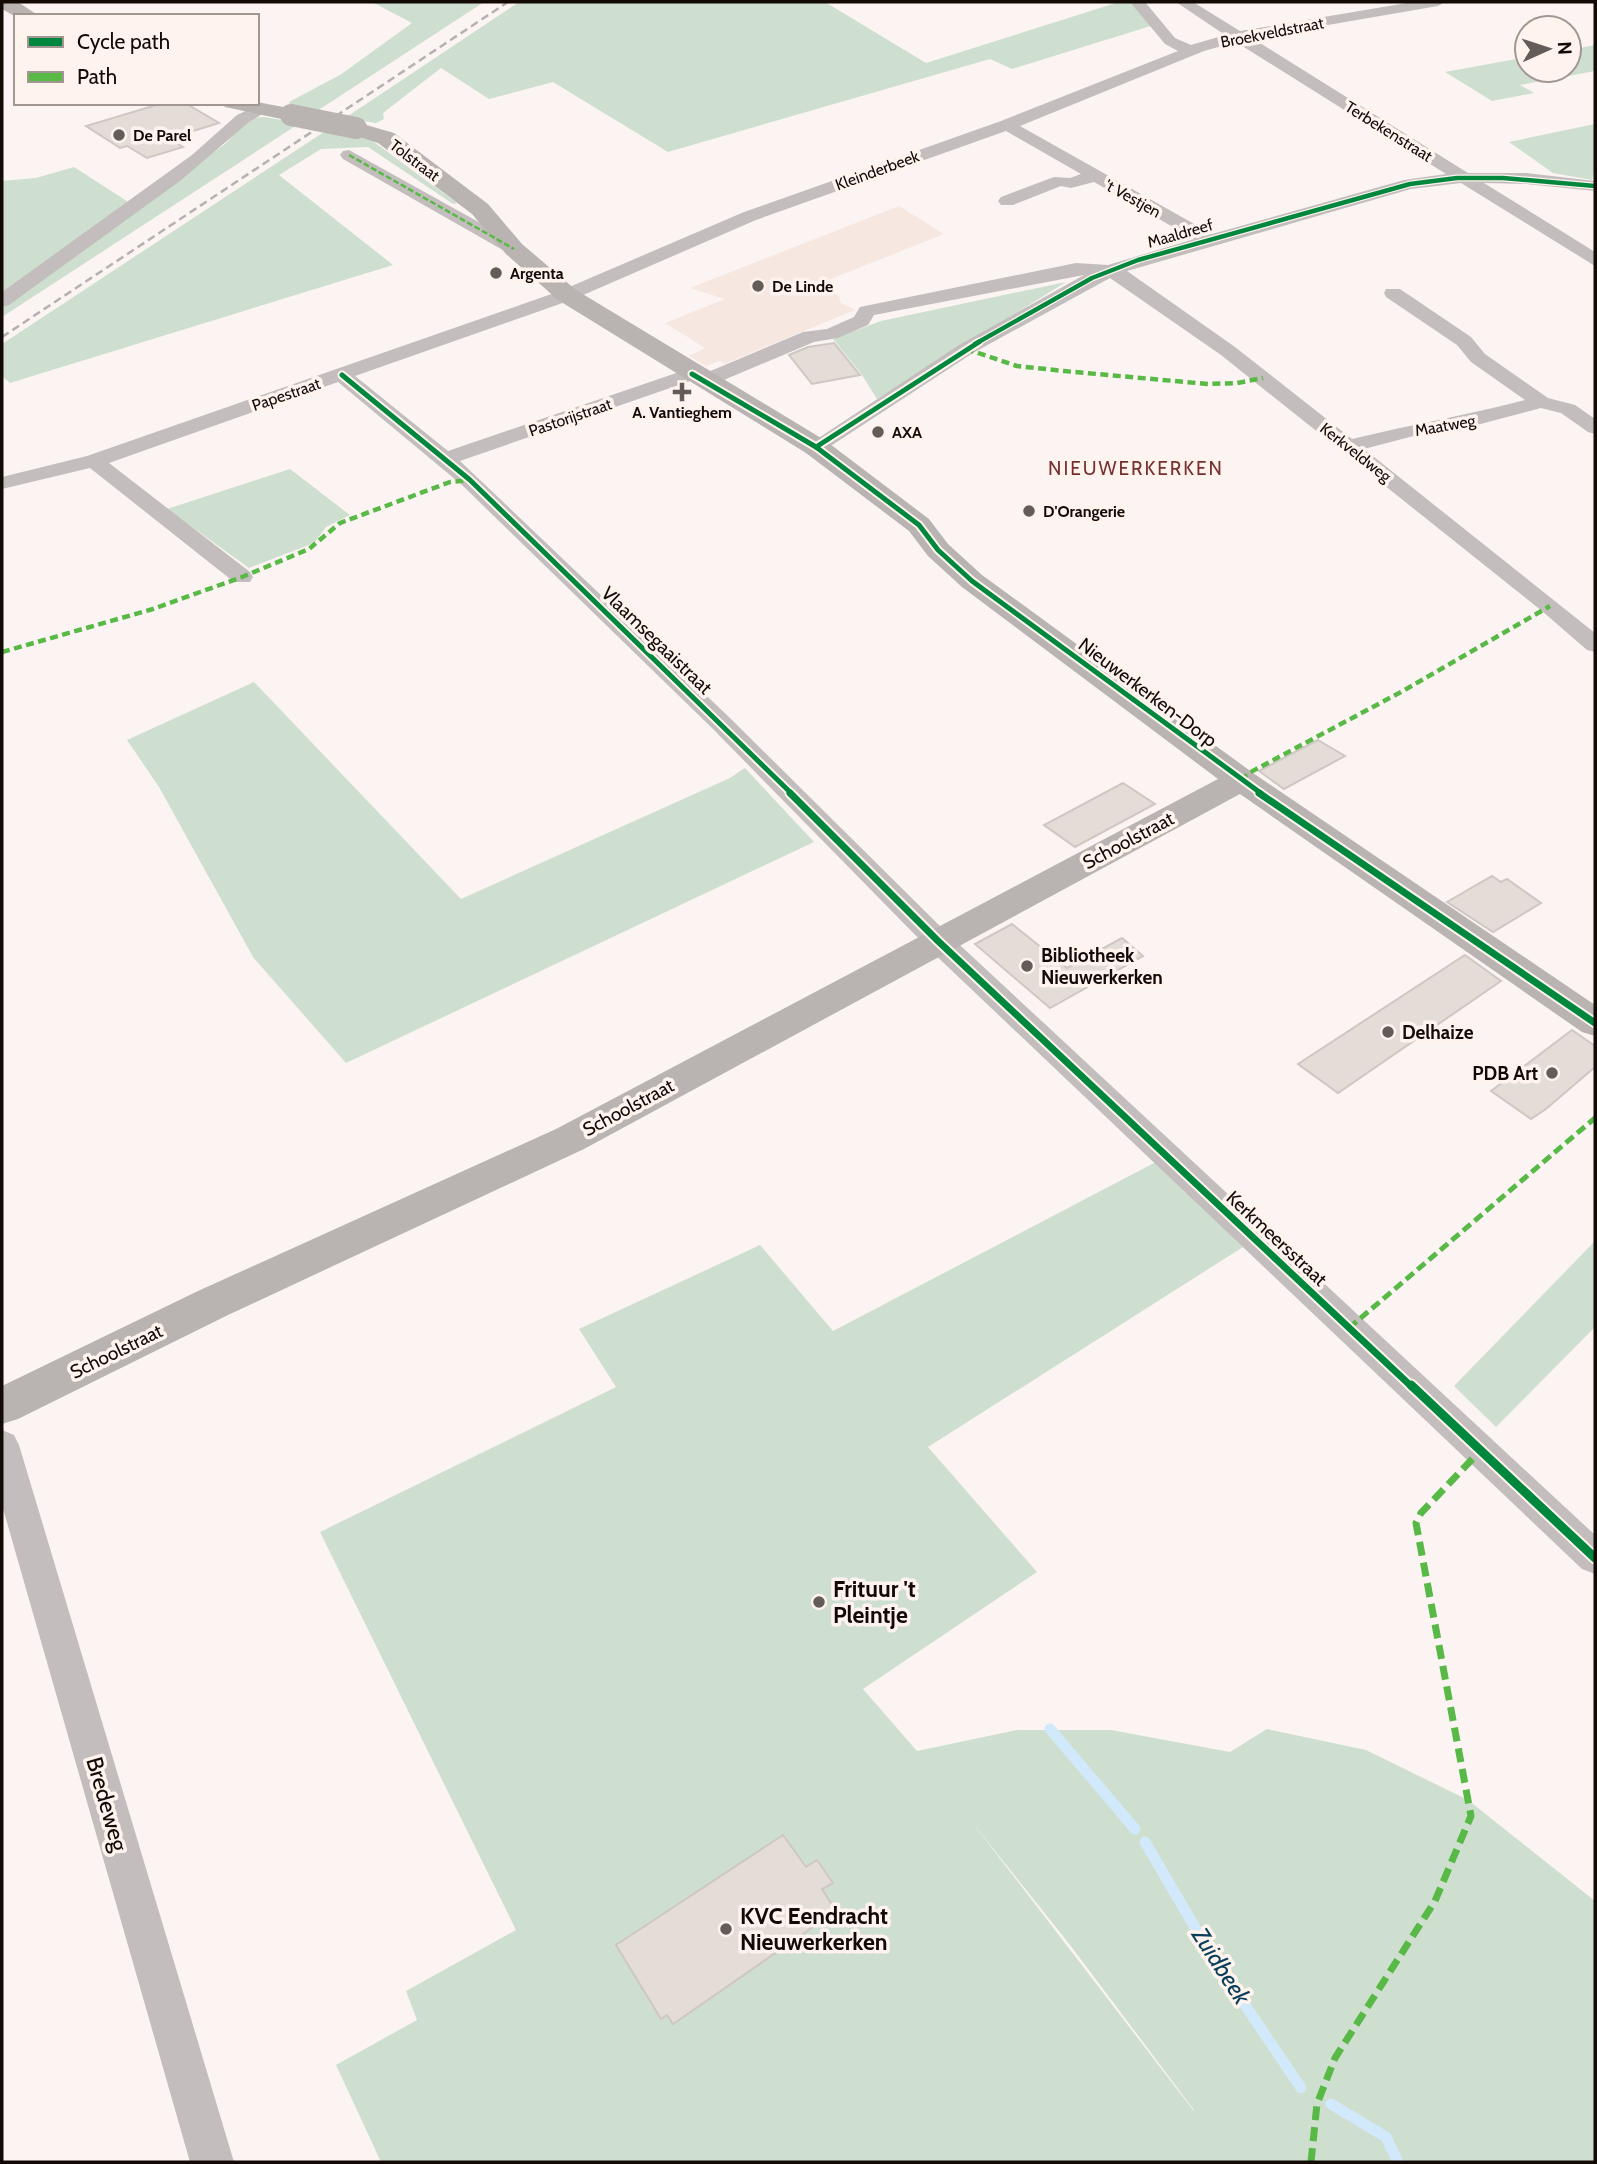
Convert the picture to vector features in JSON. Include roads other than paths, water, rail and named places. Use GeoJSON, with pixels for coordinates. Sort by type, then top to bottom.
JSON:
{"type":"FeatureCollection","features":[{"type":"Feature","properties":{"kind":"street"},"geometry":{"type":"LineString","coordinates":[[5,2],[26,14]]}},
{"type":"Feature","properties":{"kind":"street"},"geometry":{"type":"LineString","coordinates":[[1137,2],[1170,40],[1191,51]]}},
{"type":"Feature","properties":{"kind":"street","name":"Terbekenstraat"},"geometry":{"type":"LineString","coordinates":[[1184,2],[1595,260]]}},
{"type":"Feature","properties":{"kind":"street","name":"Broekveldstraat"},"geometry":{"type":"LineString","coordinates":[[1191,51],[1238,36],[1438,2]]}},
{"type":"Feature","properties":{"kind":"street","name":"Kleinderbeek"},"geometry":{"type":"LineString","coordinates":[[566,295],[750,216],[1007,125],[1191,51]]}},
{"type":"Feature","properties":{"kind":"street","name":"Tolstraat"},"geometry":{"type":"LineString","coordinates":[[241,105],[356,128],[386,138],[480,209],[513,249],[566,295],[699,378]]}},
{"type":"Feature","properties":{"kind":"street"},"geometry":{"type":"LineString","coordinates":[[2,301],[201,156],[235,127],[244,115],[260,109]]}},
{"type":"Feature","properties":{"kind":"street","name":"'t Vestjen"},"geometry":{"type":"LineString","coordinates":[[1007,125],[1208,239]]}},
{"type":"Feature","properties":{"kind":"street","name":"Tolstraat"},"geometry":{"type":"LineString","coordinates":[[349,155],[513,249]]}},
{"type":"Feature","properties":{"kind":"street","name":"'t Vestjen"},"geometry":{"type":"LineString","coordinates":[[1007,201],[1060,181],[1071,183],[1094,176]]}},
{"type":"Feature","properties":{"kind":"street","name":"Maaldreef"},"geometry":{"type":"LineString","coordinates":[[816,447],[966,349],[1092,278],[1138,260],[1410,184],[1459,177],[1542,178],[1595,186]]}},
{"type":"Feature","properties":{"kind":"street","name":"Maaldreef"},"geometry":{"type":"LineString","coordinates":[[699,378],[810,336],[831,334],[861,321],[867,311],[1076,269],[1109,271]]}},
{"type":"Feature","properties":{"kind":"street","name":"Kerkveldweg"},"geometry":{"type":"LineString","coordinates":[[1109,271],[1121,275],[1228,351],[1350,446],[1595,645]]}},
{"type":"Feature","properties":{"kind":"street"},"geometry":{"type":"LineString","coordinates":[[1393,293],[1464,341],[1478,358],[1541,402],[1567,409],[1595,428]]}},
{"type":"Feature","properties":{"kind":"street","name":"Papestraat"},"geometry":{"type":"LineString","coordinates":[[3,483],[94,461],[566,295]]}},
{"type":"Feature","properties":{"kind":"street","name":"Vlaamsegaaistraat"},"geometry":{"type":"LineString","coordinates":[[342,375],[447,459],[721,723],[938,941]]}},
{"type":"Feature","properties":{"kind":"street","name":"Nieuwerkerken-Dorp"},"geometry":{"type":"LineString","coordinates":[[699,378],[816,447],[919,525],[937,550],[972,581],[1241,780],[1595,1023]]}},
{"type":"Feature","properties":{"kind":"street","name":"Pastorijstraat"},"geometry":{"type":"LineString","coordinates":[[447,459],[699,378]]}},
{"type":"Feature","properties":{"kind":"street","name":"Maatweg"},"geometry":{"type":"LineString","coordinates":[[1350,446],[1425,427],[1454,425],[1541,402]]}},
{"type":"Feature","properties":{"kind":"street"},"geometry":{"type":"LineString","coordinates":[[94,461],[242,577]]}},
{"type":"Feature","properties":{"kind":"street","name":"Schoolstraat"},"geometry":{"type":"LineString","coordinates":[[2,1406],[214,1303],[570,1139],[1241,780]]}},
{"type":"Feature","properties":{"kind":"street","name":"Kerkmeersstraat"},"geometry":{"type":"LineString","coordinates":[[938,941],[1595,1558]]}},
{"type":"Feature","properties":{"kind":"street","name":"Bredeweg"},"geometry":{"type":"LineString","coordinates":[[2,1445],[212,2162]]}},
{"type":"Feature","properties":{"kind":"waterway","name":"Zuidbeek"},"geometry":{"type":"LineString","coordinates":[[1050,1729],[1135,1829]]}},
{"type":"Feature","properties":{"kind":"waterway","name":"Zuidbeek"},"geometry":{"type":"LineString","coordinates":[[1145,1842],[1210,1953],[1301,2088]]}},
{"type":"Feature","properties":{"kind":"waterway","name":"Zuidbeek"},"geometry":{"type":"LineString","coordinates":[[1331,2104],[1386,2137],[1398,2162]]}},
{"type":"Feature","properties":{"kind":"railway"},"geometry":{"type":"LineString","coordinates":[[2,337],[508,2]]}},
{"type":"Feature","properties":{"kind":"place","name":"De Parel"},"geometry":{"type":"Point","coordinates":[119,135]}},
{"type":"Feature","properties":{"kind":"place","name":"Argenta"},"geometry":{"type":"Point","coordinates":[496,273]}},
{"type":"Feature","properties":{"kind":"place","name":"De Linde"},"geometry":{"type":"Point","coordinates":[758,286]}},
{"type":"Feature","properties":{"kind":"place","name":"A. Vantieghem"},"geometry":{"type":"Point","coordinates":[682,392]}},
{"type":"Feature","properties":{"kind":"place","name":"AXA"},"geometry":{"type":"Point","coordinates":[878,432]}},
{"type":"Feature","properties":{"kind":"place","name":"D'Orangerie"},"geometry":{"type":"Point","coordinates":[1029,511]}},
{"type":"Feature","properties":{"kind":"place","name":"Bibliotheek Nieuwerkerken"},"geometry":{"type":"Point","coordinates":[1027,966]}},
{"type":"Feature","properties":{"kind":"place","name":"Delhaize"},"geometry":{"type":"Point","coordinates":[1388,1032]}},
{"type":"Feature","properties":{"kind":"place","name":"PDB Art"},"geometry":{"type":"Point","coordinates":[1552,1073]}},
{"type":"Feature","properties":{"kind":"place","name":"Frituur 't Pleintje"},"geometry":{"type":"Point","coordinates":[819,1602]}},
{"type":"Feature","properties":{"kind":"place","name":"KVC Eendracht Nieuwerkerken"},"geometry":{"type":"Point","coordinates":[726,1929]}},
{"type":"Feature","properties":{"kind":"district","name":"NIEUWERKERKEN"},"geometry":{"type":"Point","coordinates":[1136,468]}}]}
